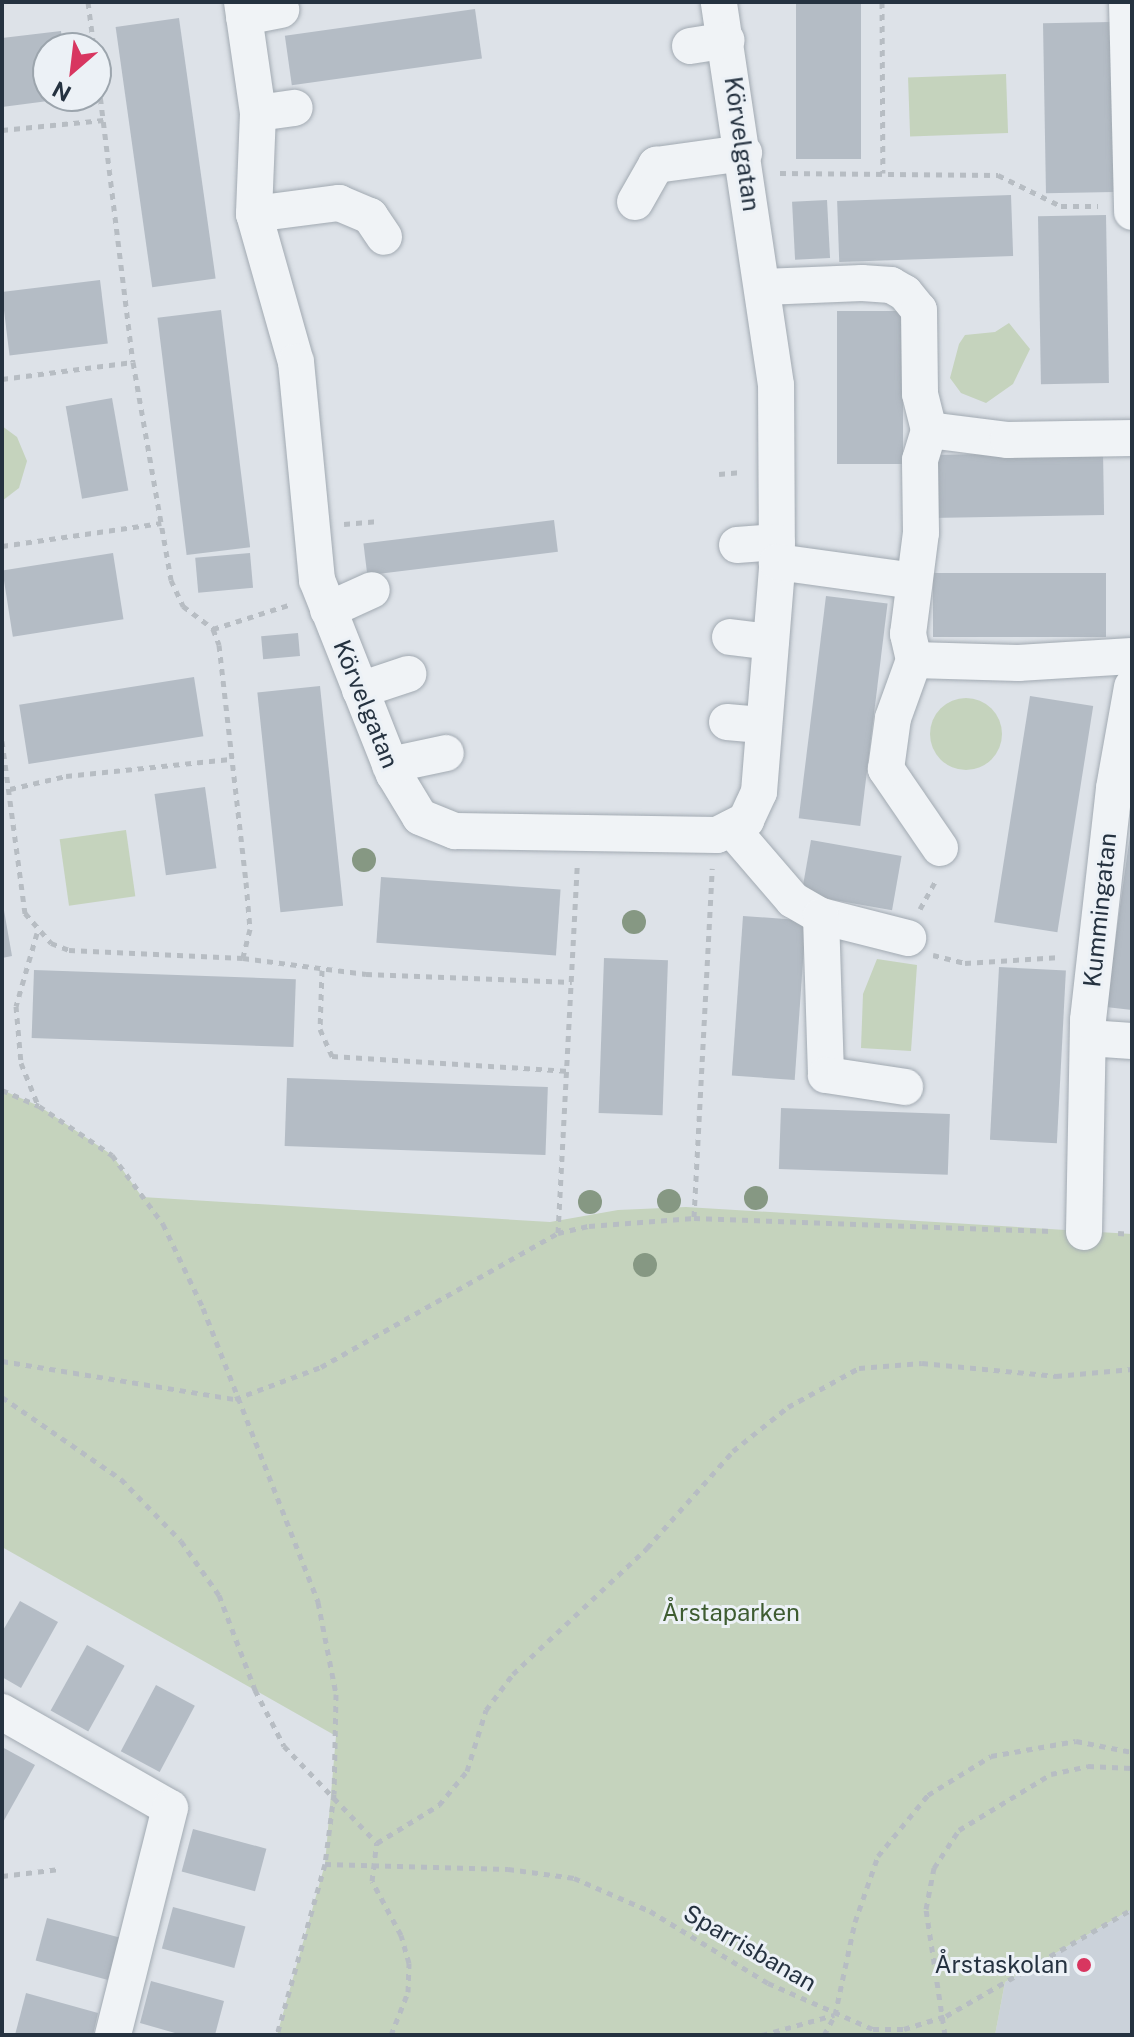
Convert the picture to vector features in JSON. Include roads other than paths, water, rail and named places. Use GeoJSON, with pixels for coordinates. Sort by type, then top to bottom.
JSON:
{"type":"FeatureCollection","features":[{"type":"Feature","properties":{"kind":"street","name":"Körvelgatan"},"geometry":{"type":"LineString","coordinates":[[243,10],[258,113],[254,214],[296,362],[323,595],[390,765],[420,817],[455,831],[724,832],[746,820],[759,792],[777,552],[776,385],[719,2]]}},
{"type":"Feature","properties":{"kind":"street"},"geometry":{"type":"LineString","coordinates":[[1127,2],[1132,209]]}},
{"type":"Feature","properties":{"kind":"street"},"geometry":{"type":"LineString","coordinates":[[243,10],[281,10]]}},
{"type":"Feature","properties":{"kind":"street"},"geometry":{"type":"LineString","coordinates":[[690,46],[727,40]]}},
{"type":"Feature","properties":{"kind":"street"},"geometry":{"type":"LineString","coordinates":[[258,113],[295,108]]}},
{"type":"Feature","properties":{"kind":"street"},"geometry":{"type":"LineString","coordinates":[[635,202],[656,165],[745,164]]}},
{"type":"Feature","properties":{"kind":"street"},"geometry":{"type":"LineString","coordinates":[[254,214],[339,203],[370,216],[384,237]]}},
{"type":"Feature","properties":{"kind":"street"},"geometry":{"type":"LineString","coordinates":[[763,287],[862,283],[891,285],[905,293],[919,310],[920,394],[929,430],[920,460],[921,533],[908,634],[914,660],[893,718],[886,769],[940,848]]}},
{"type":"Feature","properties":{"kind":"street"},"geometry":{"type":"LineString","coordinates":[[929,430],[1008,440],[1132,438]]}},
{"type":"Feature","properties":{"kind":"street"},"geometry":{"type":"LineString","coordinates":[[737,545],[914,581]]}},
{"type":"Feature","properties":{"kind":"street"},"geometry":{"type":"LineString","coordinates":[[323,595],[372,590]]}},
{"type":"Feature","properties":{"kind":"street"},"geometry":{"type":"LineString","coordinates":[[730,637],[771,642]]}},
{"type":"Feature","properties":{"kind":"street"},"geometry":{"type":"LineString","coordinates":[[914,660],[1018,663],[1132,656]]}},
{"type":"Feature","properties":{"kind":"street"},"geometry":{"type":"LineString","coordinates":[[360,690],[408,674]]}},
{"type":"Feature","properties":{"kind":"street","name":"Kummingatan"},"geometry":{"type":"LineString","coordinates":[[1084,1232],[1088,1038],[1094,962],[1114,788],[1132,687]]}},
{"type":"Feature","properties":{"kind":"street"},"geometry":{"type":"LineString","coordinates":[[727,722],[764,725]]}},
{"type":"Feature","properties":{"kind":"street"},"geometry":{"type":"LineString","coordinates":[[390,765],[446,753]]}},
{"type":"Feature","properties":{"kind":"street"},"geometry":{"type":"LineString","coordinates":[[724,832],[793,900],[821,916],[908,938]]}},
{"type":"Feature","properties":{"kind":"street"},"geometry":{"type":"LineString","coordinates":[[821,916],[826,1075],[905,1087]]}},
{"type":"Feature","properties":{"kind":"street"},"geometry":{"type":"LineString","coordinates":[[1088,1038],[1132,1041]]}},
{"type":"Feature","properties":{"kind":"street"},"geometry":{"type":"LineString","coordinates":[[2,1712],[170,1808],[113,2035]]}},
{"type":"Feature","properties":{"kind":"place","name":"Årstaskolan"},"geometry":{"type":"Point","coordinates":[1084,1965]}},
{"type":"Feature","properties":{"kind":"park label","name":"Årstaparken"},"geometry":{"type":"Point","coordinates":[731,1613]}}]}
